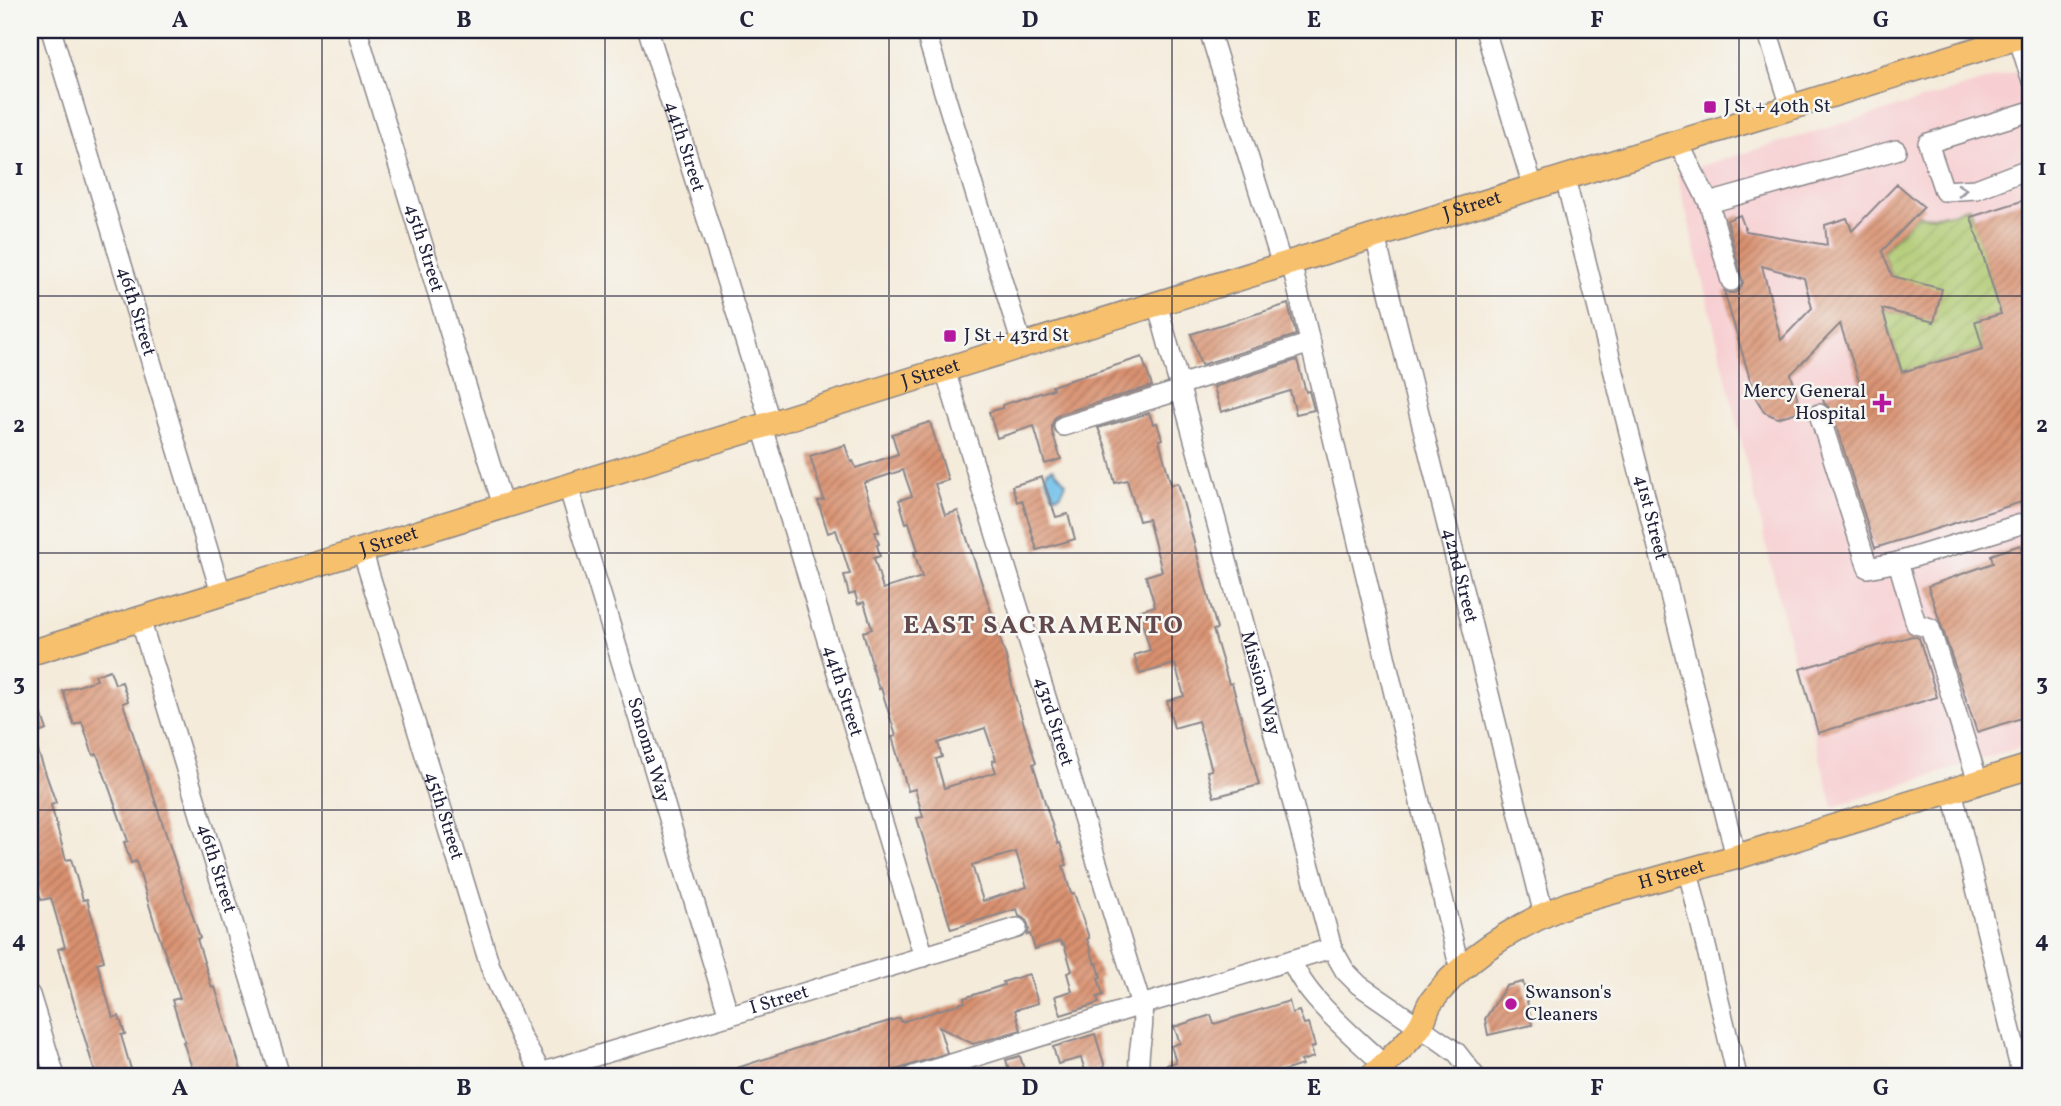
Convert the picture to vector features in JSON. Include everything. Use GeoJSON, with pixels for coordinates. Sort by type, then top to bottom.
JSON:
{"type":"FeatureCollection","features":[{"type":"Feature","properties":{"kind":"main road","name":"J Street"},"geometry":{"type":"LineString","coordinates":[[30,653],[2025,35]]}},
{"type":"Feature","properties":{"kind":"main road","name":"H Street"},"geometry":{"type":"LineString","coordinates":[[1378,1070],[1420,1027],[1429,1004],[1460,970],[1513,931],[1544,915],[1580,901],[1688,872],[2031,766]]}},
{"type":"Feature","properties":{"kind":"street","name":"46th Street"},"geometry":{"type":"LineString","coordinates":[[51,30],[221,593]]}},
{"type":"Feature","properties":{"kind":"street","name":"45th Street"},"geometry":{"type":"LineString","coordinates":[[357,30],[503,506]]}},
{"type":"Feature","properties":{"kind":"street","name":"44th Street"},"geometry":{"type":"LineString","coordinates":[[648,30],[924,957]]}},
{"type":"Feature","properties":{"kind":"street"},"geometry":{"type":"LineString","coordinates":[[925,30],[1022,345]]}},
{"type":"Feature","properties":{"kind":"street"},"geometry":{"type":"LineString","coordinates":[[1209,30],[1311,343],[1460,970]]}},
{"type":"Feature","properties":{"kind":"street"},"geometry":{"type":"LineString","coordinates":[[1485,30],[1533,187]]}},
{"type":"Feature","properties":{"kind":"street"},"geometry":{"type":"LineString","coordinates":[[1767,30],[1791,107]]}},
{"type":"Feature","properties":{"kind":"street"},"geometry":{"type":"LineString","coordinates":[[2025,35],[2031,78]]}},
{"type":"Feature","properties":{"kind":"street"},"geometry":{"type":"LineString","coordinates":[[2031,111],[1928,143],[1944,191],[1976,189],[2031,168]]}},
{"type":"Feature","properties":{"kind":"street"},"geometry":{"type":"LineString","coordinates":[[1678,142],[1709,203],[1731,281]]}},
{"type":"Feature","properties":{"kind":"street"},"geometry":{"type":"LineString","coordinates":[[1709,203],[1896,150]]}},
{"type":"Feature","properties":{"kind":"street","name":"41st Street"},"geometry":{"type":"LineString","coordinates":[[1565,177],[1736,857]]}},
{"type":"Feature","properties":{"kind":"street","name":"42nd Street"},"geometry":{"type":"LineString","coordinates":[[1375,236],[1544,915]]}},
{"type":"Feature","properties":{"kind":"street","name":"Mission Way"},"geometry":{"type":"LineString","coordinates":[[1157,303],[1332,948],[1345,971],[1359,985],[1420,1027]]}},
{"type":"Feature","properties":{"kind":"street"},"geometry":{"type":"LineString","coordinates":[[1064,426],[1311,343]]}},
{"type":"Feature","properties":{"kind":"street","name":"43rd Street"},"geometry":{"type":"LineString","coordinates":[[945,370],[1141,1004],[1144,1018],[1138,1054],[1140,1076]]}},
{"type":"Feature","properties":{"kind":"street"},"geometry":{"type":"LineString","coordinates":[[1819,414],[1868,568],[1898,562],[2031,521]]}},
{"type":"Feature","properties":{"kind":"street","name":"Sonoma Way"},"geometry":{"type":"LineString","coordinates":[[568,486],[729,1016]]}},
{"type":"Feature","properties":{"kind":"street","name":"45th Street"},"geometry":{"type":"LineString","coordinates":[[362,550],[490,966],[515,1026],[542,1074]]}},
{"type":"Feature","properties":{"kind":"street"},"geometry":{"type":"LineString","coordinates":[[1898,562],[1916,624],[1930,628],[1978,782]]}},
{"type":"Feature","properties":{"kind":"street","name":"46th Street"},"geometry":{"type":"LineString","coordinates":[[140,619],[280,1076]]}},
{"type":"Feature","properties":{"kind":"street"},"geometry":{"type":"LineString","coordinates":[[1952,790],[2022,1076]]}},
{"type":"Feature","properties":{"kind":"street"},"geometry":{"type":"LineString","coordinates":[[1688,872],[1737,1076]]}},
{"type":"Feature","properties":{"kind":"street","name":"I Street"},"geometry":{"type":"LineString","coordinates":[[542,1074],[1017,928]]}},
{"type":"Feature","properties":{"kind":"street"},"geometry":{"type":"LineString","coordinates":[[913,1076],[1141,1004],[1332,948]]}},
{"type":"Feature","properties":{"kind":"street"},"geometry":{"type":"LineString","coordinates":[[1292,960],[1299,977],[1378,1070]]}},
{"type":"Feature","properties":{"kind":"street"},"geometry":{"type":"LineString","coordinates":[[30,995],[55,1076]]}},
{"type":"Feature","properties":{"kind":"street"},"geometry":{"type":"LineString","coordinates":[[1420,1027],[1457,1053],[1475,1076]]}},
{"type":"Feature","properties":{"kind":"shaded area","name":"Mercy General Hospital"},"geometry":{"type":"Polygon","coordinates":[[[2031,67],[2031,744],[1833,807],[1787,632],[1677,173],[2031,67]]]}},
{"type":"Feature","properties":{"kind":"green space"},"geometry":{"type":"Polygon","coordinates":[[[1969,207],[2001,314],[1975,321],[1983,349],[1902,372],[1882,309],[1934,321],[1892,276],[1882,251],[1917,214],[1943,215],[1969,207]]]}},
{"type":"Feature","properties":{"kind":"water"},"geometry":{"type":"Polygon","coordinates":[[[1053,468],[1066,483],[1061,494],[1057,496],[1052,494],[1045,477],[1047,471],[1053,468]]]}},
{"type":"Feature","properties":{"kind":"building"},"geometry":{"type":"Polygon","coordinates":[[[1897,184],[1924,207],[1882,251],[1892,276],[1942,289],[1934,322],[1882,309],[1902,372],[1983,349],[1975,321],[2001,314],[1971,217],[2031,198],[2031,499],[1875,548],[1831,410],[1824,403],[1822,395],[1860,384],[1840,324],[1791,374],[1801,411],[1777,418],[1764,412],[1755,396],[1724,291],[1735,293],[1743,283],[1727,220],[1740,215],[1746,231],[1827,245],[1825,225],[1847,218],[1852,231],[1897,184]],[[1762,266],[1781,340],[1812,308],[1804,278],[1762,266]]]}},
{"type":"Feature","properties":{"kind":"building"},"geometry":{"type":"Polygon","coordinates":[[[1288,304],[1296,335],[1201,365],[1191,334],[1288,304]]]}},
{"type":"Feature","properties":{"kind":"building"},"geometry":{"type":"Polygon","coordinates":[[[1142,357],[1152,386],[1060,414],[1055,418],[1052,432],[1061,459],[1045,464],[1034,426],[997,438],[989,412],[1002,408],[1002,405],[1053,389],[1052,386],[1142,357]]]}},
{"type":"Feature","properties":{"kind":"building"},"geometry":{"type":"Polygon","coordinates":[[[1297,360],[1314,410],[1296,414],[1290,391],[1221,412],[1214,387],[1297,360]]]}},
{"type":"Feature","properties":{"kind":"building"},"geometry":{"type":"Polygon","coordinates":[[[1149,413],[1153,424],[1157,423],[1162,439],[1159,440],[1171,485],[1178,483],[1217,629],[1213,630],[1229,684],[1232,683],[1259,785],[1214,797],[1207,771],[1212,770],[1198,721],[1174,728],[1167,701],[1184,696],[1175,664],[1140,674],[1134,655],[1150,650],[1139,611],[1155,606],[1146,576],[1162,571],[1148,519],[1139,521],[1127,480],[1115,483],[1098,428],[1149,413]]]}},
{"type":"Feature","properties":{"kind":"building"},"geometry":{"type":"Polygon","coordinates":[[[930,422],[948,480],[935,484],[945,515],[958,511],[1006,657],[1036,763],[1033,764],[1067,865],[1063,866],[1071,894],[1074,893],[1101,977],[1098,978],[1103,995],[1097,997],[1099,1003],[1061,1015],[1055,996],[1072,991],[1067,973],[1072,971],[1064,944],[1060,941],[1035,949],[1030,934],[1027,935],[1028,924],[1019,916],[1017,909],[951,929],[917,818],[923,817],[915,789],[908,791],[892,737],[896,736],[871,664],[863,632],[872,629],[864,602],[858,604],[855,593],[849,595],[844,575],[850,574],[836,530],[828,533],[818,501],[824,500],[810,456],[845,445],[856,468],[898,454],[892,434],[930,422]],[[903,470],[864,483],[879,532],[875,532],[880,556],[874,558],[883,589],[922,577],[914,552],[918,551],[899,500],[912,496],[903,470]],[[985,728],[938,743],[942,757],[936,759],[944,788],[996,772],[992,761],[996,760],[985,728]],[[1016,852],[972,865],[983,901],[1027,887],[1016,852]]]}},
{"type":"Feature","properties":{"kind":"building"},"geometry":{"type":"Polygon","coordinates":[[[1042,477],[1056,517],[1068,514],[1075,539],[1037,550],[1022,500],[1017,502],[1012,486],[1042,477]]]}},
{"type":"Feature","properties":{"kind":"building"},"geometry":{"type":"Polygon","coordinates":[[[2020,545],[2024,554],[2031,552],[2031,715],[1977,732],[1928,586],[1993,563],[1991,555],[2020,545]]]}},
{"type":"Feature","properties":{"kind":"building"},"geometry":{"type":"Polygon","coordinates":[[[1912,636],[1919,638],[1937,697],[1818,733],[1800,669],[1912,636]]]}},
{"type":"Feature","properties":{"kind":"building"},"geometry":{"type":"Polygon","coordinates":[[[110,670],[115,684],[122,682],[128,701],[123,703],[200,938],[197,939],[212,988],[215,987],[243,1076],[195,1076],[172,1000],[180,998],[136,861],[131,863],[124,842],[128,841],[97,754],[93,755],[82,722],[74,725],[63,691],[97,680],[95,675],[110,670]]]}},
{"type":"Feature","properties":{"kind":"building"},"geometry":{"type":"Polygon","coordinates":[[[30,687],[47,730],[30,736],[30,687]]]}},
{"type":"Feature","properties":{"kind":"building"},"geometry":{"type":"Polygon","coordinates":[[[33,737],[56,803],[51,805],[66,860],[71,859],[83,900],[87,899],[104,961],[97,963],[113,1018],[119,1016],[125,1034],[121,1035],[133,1076],[96,1076],[58,949],[65,947],[51,898],[41,900],[30,861],[30,738],[33,737]]]}},
{"type":"Feature","properties":{"kind":"building"},"geometry":{"type":"Polygon","coordinates":[[[1029,974],[1038,1003],[1015,1010],[1021,1030],[973,1044],[939,1027],[947,1053],[878,1076],[722,1076],[722,1073],[807,1045],[900,1018],[901,1022],[965,1002],[964,998],[1029,974]]]}},
{"type":"Feature","properties":{"kind":"building","name":"Swanson's Cleaners"},"geometry":{"type":"Polygon","coordinates":[[[1523,982],[1532,1025],[1488,1035],[1485,1019],[1506,986],[1523,982]]]}},
{"type":"Feature","properties":{"kind":"building"},"geometry":{"type":"Polygon","coordinates":[[[1289,1001],[1292,1013],[1299,1011],[1304,1024],[1308,1023],[1315,1046],[1311,1048],[1314,1057],[1301,1061],[1302,1065],[1274,1074],[1275,1076],[1170,1076],[1166,1065],[1176,1062],[1171,1046],[1180,1043],[1174,1027],[1211,1015],[1214,1024],[1289,1001]]]}},
{"type":"Feature","properties":{"kind":"building"},"geometry":{"type":"Polygon","coordinates":[[[1095,1034],[1105,1067],[1086,1073],[1081,1058],[1058,1064],[1053,1047],[1095,1034]]]}},
{"type":"Feature","properties":{"kind":"building"},"geometry":{"type":"Polygon","coordinates":[[[1020,1056],[1026,1076],[1011,1076],[1006,1060],[1020,1056]]]}},
{"type":"Feature","properties":{"kind":"place","name":"J St + 40th St"},"geometry":{"type":"Point","coordinates":[1710,107]}},
{"type":"Feature","properties":{"kind":"place","name":"J St + 43rd St"},"geometry":{"type":"Point","coordinates":[950,336]}},
{"type":"Feature","properties":{"kind":"place","name":"Mercy General Hospital"},"geometry":{"type":"Point","coordinates":[1882,403]}},
{"type":"Feature","properties":{"kind":"place","name":"Swanson's Cleaners"},"geometry":{"type":"Point","coordinates":[1511,1004]}},
{"type":"Feature","properties":{"kind":"district","name":"EAST SACRAMENTO"},"geometry":{"type":"Point","coordinates":[1044,626]}}]}
